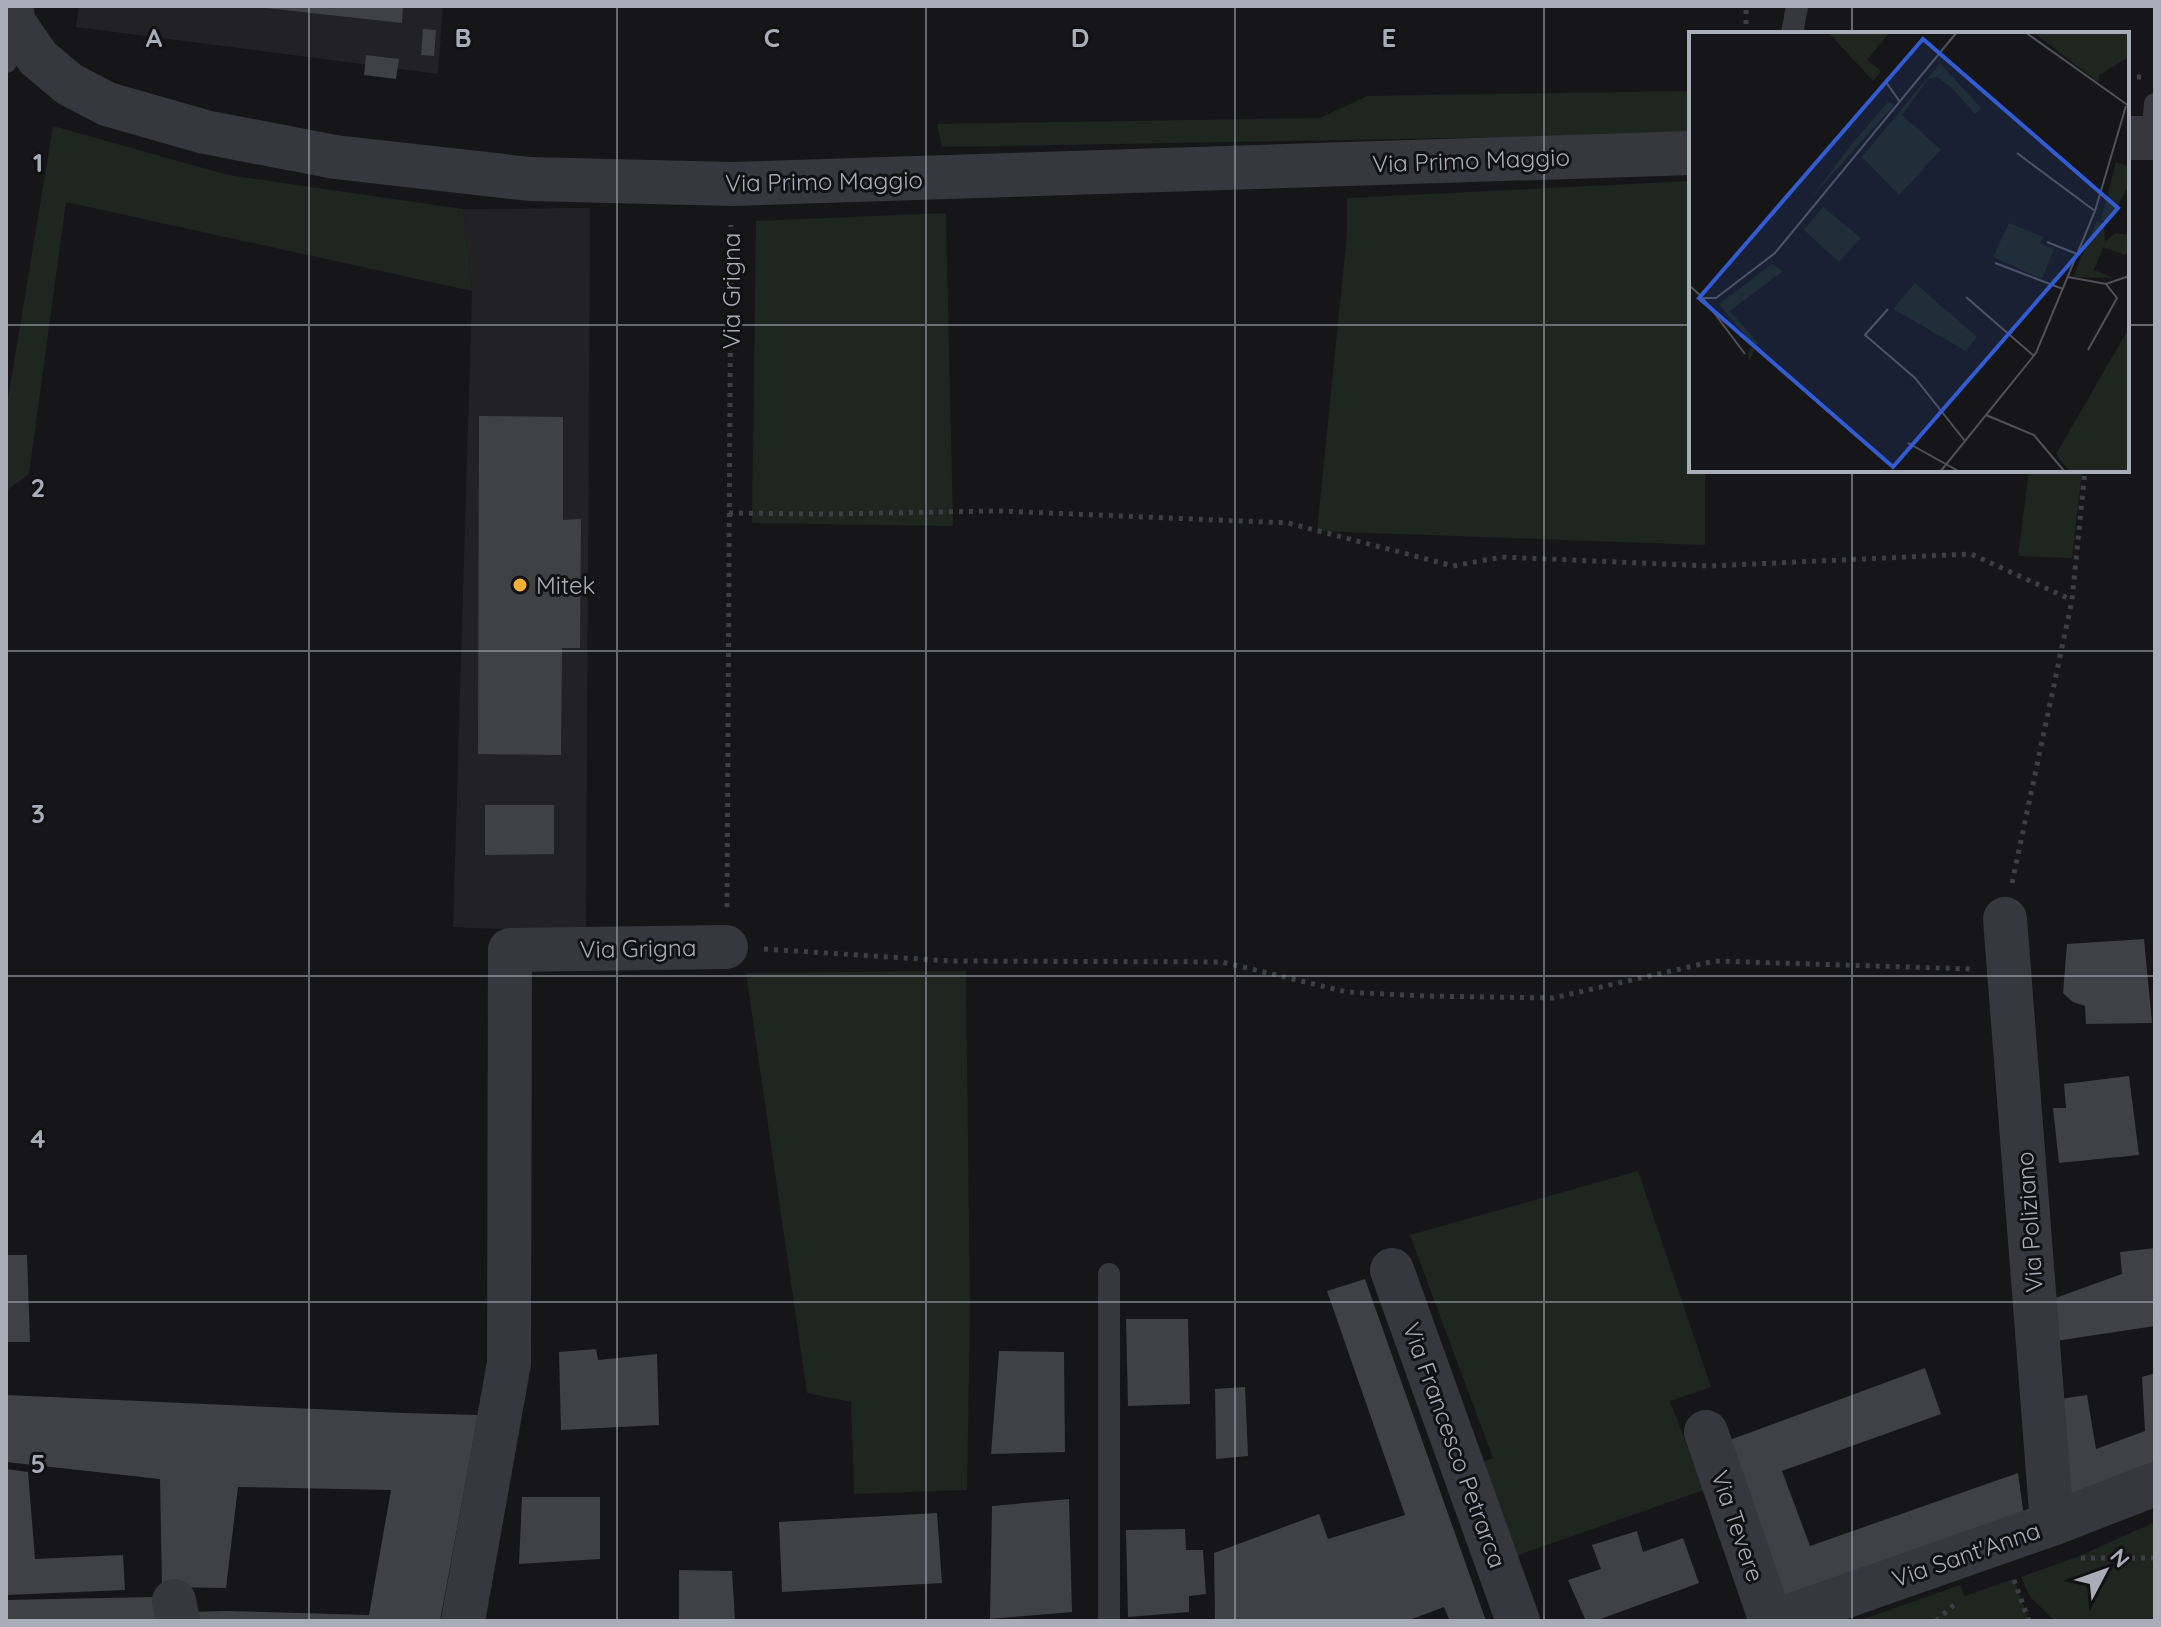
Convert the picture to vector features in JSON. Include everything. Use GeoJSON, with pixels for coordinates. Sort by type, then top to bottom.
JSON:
{"type":"FeatureCollection","features":[{"type":"Feature","properties":{"kind":"street","name":"Via Primo Maggio"},"geometry":{"type":"LineString","coordinates":[[10,30],[69,84],[107,104],[205,132],[335,157],[530,179],[732,184],[1689,153]]}},
{"type":"Feature","properties":{"kind":"street","name":"Via Poliziano"},"geometry":{"type":"LineString","coordinates":[[2005,919],[2065,1541]]}},
{"type":"Feature","properties":{"kind":"street","name":"Via Grigna"},"geometry":{"type":"LineString","coordinates":[[463,1621],[509,1363],[510,950],[726,947]]}},
{"type":"Feature","properties":{"kind":"street","name":"Via Francesco Petrarca"},"geometry":{"type":"LineString","coordinates":[[1392,1270],[1518,1621]]}},
{"type":"Feature","properties":{"kind":"street","name":"Via Tevere"},"geometry":{"type":"LineString","coordinates":[[1706,1432],[1773,1621]]}},
{"type":"Feature","properties":{"kind":"street","name":"Via Sant'Anna"},"geometry":{"type":"LineString","coordinates":[[1773,1621],[2065,1541],[2155,1484]]}},
{"type":"Feature","properties":{"kind":"lane"},"geometry":{"type":"LineString","coordinates":[[1792,32],[1797,6]]}},
{"type":"Feature","properties":{"kind":"lane"},"geometry":{"type":"LineString","coordinates":[[1109,1274],[1109,1621]]}},
{"type":"Feature","properties":{"kind":"path"},"geometry":{"type":"LineString","coordinates":[[1746,6],[1746,32]]}},
{"type":"Feature","properties":{"kind":"path","name":"Via Grigna"},"geometry":{"type":"LineString","coordinates":[[726,947],[732,184]]}},
{"type":"Feature","properties":{"kind":"path"},"geometry":{"type":"LineString","coordinates":[[2005,919],[2072,600],[2085,472]]}},
{"type":"Feature","properties":{"kind":"path"},"geometry":{"type":"LineString","coordinates":[[729,513],[1000,511],[1288,523],[1453,566],[1502,557],[1710,566],[1971,554],[2072,600]]}},
{"type":"Feature","properties":{"kind":"path"},"geometry":{"type":"LineString","coordinates":[[726,947],[951,961],[1222,962],[1347,992],[1438,997],[1553,998],[1715,961],[2009,970]]}},
{"type":"Feature","properties":{"kind":"path"},"geometry":{"type":"LineString","coordinates":[[2065,1541],[2155,1558]]}},
{"type":"Feature","properties":{"kind":"path"},"geometry":{"type":"LineString","coordinates":[[2001,1583],[2018,1578],[2029,1621]]}},
{"type":"Feature","properties":{"kind":"path"},"geometry":{"type":"LineString","coordinates":[[1936,1621],[1964,1596]]}},
{"type":"Feature","properties":{"kind":"shaded area"},"geometry":{"type":"Polygon","coordinates":[[[79,6],[443,6],[438,74],[76,27],[79,6]]]}},
{"type":"Feature","properties":{"kind":"shaded area"},"geometry":{"type":"Polygon","coordinates":[[[1689,91],[1689,134],[942,147],[937,124],[1320,118],[1367,96],[1689,91]]]}},
{"type":"Feature","properties":{"kind":"shaded area"},"geometry":{"type":"Polygon","coordinates":[[[53,126],[228,175],[463,209],[472,291],[66,202],[29,474],[6,491],[6,411],[53,126]]]}},
{"type":"Feature","properties":{"kind":"shaded area"},"geometry":{"type":"Polygon","coordinates":[[[1689,181],[1689,472],[1705,472],[1705,545],[1317,531],[1347,234],[1347,198],[1689,181]]]}},
{"type":"Feature","properties":{"kind":"shaded area"},"geometry":{"type":"Polygon","coordinates":[[[590,208],[586,933],[453,927],[472,291],[463,209],[590,208]]]}},
{"type":"Feature","properties":{"kind":"shaded area"},"geometry":{"type":"Polygon","coordinates":[[[946,213],[953,526],[752,523],[756,221],[946,213]]]}},
{"type":"Feature","properties":{"kind":"shaded area"},"geometry":{"type":"Polygon","coordinates":[[[2029,472],[2082,472],[2072,558],[2018,556],[2029,472]]]}},
{"type":"Feature","properties":{"kind":"shaded area"},"geometry":{"type":"Polygon","coordinates":[[[966,971],[970,1311],[967,1490],[854,1494],[851,1402],[807,1393],[746,973],[966,971]]]}},
{"type":"Feature","properties":{"kind":"shaded area"},"geometry":{"type":"Polygon","coordinates":[[[1638,1171],[1711,1387],[1670,1401],[1704,1490],[1510,1558],[1478,1464],[1493,1458],[1410,1235],[1638,1171]]]}},
{"type":"Feature","properties":{"kind":"shaded area"},"geometry":{"type":"Polygon","coordinates":[[[2155,1522],[2155,1621],[2055,1621],[2030,1597],[2021,1577],[2077,1557],[2155,1522]]]}},
{"type":"Feature","properties":{"kind":"shaded area"},"geometry":{"type":"Polygon","coordinates":[[[2014,1579],[2029,1621],[1858,1621],[1960,1585],[1964,1596],[2014,1579]]]}},
{"type":"Feature","properties":{"kind":"building"},"geometry":{"type":"Polygon","coordinates":[[[403,6],[402,23],[266,8],[403,6]]]}},
{"type":"Feature","properties":{"kind":"building"},"geometry":{"type":"Polygon","coordinates":[[[423,29],[436,30],[434,56],[421,55],[423,29]]]}},
{"type":"Feature","properties":{"kind":"building"},"geometry":{"type":"Polygon","coordinates":[[[366,55],[399,59],[396,79],[364,75],[366,55]]]}},
{"type":"Feature","properties":{"kind":"building"},"geometry":{"type":"Polygon","coordinates":[[[479,416],[563,417],[563,520],[581,519],[580,648],[562,648],[561,755],[478,754],[479,416]]]}},
{"type":"Feature","properties":{"kind":"building"},"geometry":{"type":"Polygon","coordinates":[[[485,805],[554,805],[554,854],[485,855],[485,805]]]}},
{"type":"Feature","properties":{"kind":"building"},"geometry":{"type":"Polygon","coordinates":[[[2144,939],[2152,1023],[2086,1024],[2085,1006],[2073,1002],[2063,993],[2067,944],[2144,939]]]}},
{"type":"Feature","properties":{"kind":"building"},"geometry":{"type":"Polygon","coordinates":[[[2129,1076],[2139,1155],[2059,1163],[2053,1108],[2066,1108],[2064,1084],[2129,1076]]]}},
{"type":"Feature","properties":{"kind":"building"},"geometry":{"type":"Polygon","coordinates":[[[2155,1248],[2155,1326],[2049,1342],[2047,1301],[2122,1274],[2120,1252],[2155,1248]]]}},
{"type":"Feature","properties":{"kind":"building"},"geometry":{"type":"Polygon","coordinates":[[[6,1255],[27,1255],[30,1342],[6,1342],[6,1255]]]}},
{"type":"Feature","properties":{"kind":"building"},"geometry":{"type":"Polygon","coordinates":[[[1365,1279],[1486,1621],[1450,1621],[1444,1607],[1407,1621],[1215,1621],[1214,1553],[1319,1514],[1328,1539],[1405,1515],[1327,1291],[1365,1279]]]}},
{"type":"Feature","properties":{"kind":"building"},"geometry":{"type":"Polygon","coordinates":[[[1126,1319],[1188,1319],[1190,1404],[1128,1406],[1126,1319]]]}},
{"type":"Feature","properties":{"kind":"building"},"geometry":{"type":"Polygon","coordinates":[[[596,1349],[598,1360],[657,1354],[659,1425],[561,1430],[559,1352],[596,1349]]]}},
{"type":"Feature","properties":{"kind":"building"},"geometry":{"type":"Polygon","coordinates":[[[999,1351],[1064,1352],[1065,1452],[991,1454],[999,1351]]]}},
{"type":"Feature","properties":{"kind":"building"},"geometry":{"type":"Polygon","coordinates":[[[1925,1368],[1941,1414],[1782,1471],[1810,1546],[2018,1473],[2024,1517],[1787,1603],[1727,1441],[1925,1368]]]}},
{"type":"Feature","properties":{"kind":"building"},"geometry":{"type":"Polygon","coordinates":[[[2155,1373],[2155,1471],[2061,1507],[2053,1400],[2087,1395],[2096,1449],[2145,1431],[2142,1377],[2155,1373]]]}},
{"type":"Feature","properties":{"kind":"building"},"geometry":{"type":"Polygon","coordinates":[[[1245,1387],[1248,1456],[1216,1459],[1215,1389],[1245,1387]]]}},
{"type":"Feature","properties":{"kind":"building"},"geometry":{"type":"Polygon","coordinates":[[[6,1395],[478,1415],[440,1621],[188,1621],[186,1612],[369,1615],[391,1490],[238,1487],[226,1588],[162,1587],[160,1479],[6,1462],[6,1395]]]}},
{"type":"Feature","properties":{"kind":"building"},"geometry":{"type":"Polygon","coordinates":[[[6,1469],[28,1472],[35,1559],[123,1555],[125,1590],[6,1595],[6,1469]]]}},
{"type":"Feature","properties":{"kind":"building"},"geometry":{"type":"Polygon","coordinates":[[[522,1497],[600,1497],[600,1559],[519,1564],[522,1497]]]}},
{"type":"Feature","properties":{"kind":"building"},"geometry":{"type":"Polygon","coordinates":[[[1069,1499],[1072,1612],[990,1619],[992,1506],[1069,1499]]]}},
{"type":"Feature","properties":{"kind":"building"},"geometry":{"type":"Polygon","coordinates":[[[937,1513],[942,1583],[782,1592],[779,1522],[937,1513]]]}},
{"type":"Feature","properties":{"kind":"building"},"geometry":{"type":"Polygon","coordinates":[[[1185,1529],[1186,1550],[1203,1550],[1206,1594],[1189,1596],[1189,1612],[1128,1617],[1126,1530],[1185,1529]]]}},
{"type":"Feature","properties":{"kind":"building"},"geometry":{"type":"Polygon","coordinates":[[[1637,1531],[1643,1552],[1683,1538],[1699,1583],[1595,1621],[1586,1621],[1568,1580],[1601,1569],[1592,1545],[1637,1531]]]}},
{"type":"Feature","properties":{"kind":"building"},"geometry":{"type":"Polygon","coordinates":[[[679,1570],[732,1571],[735,1621],[679,1621],[679,1570]]]}},
{"type":"Feature","properties":{"kind":"building"},"geometry":{"type":"Polygon","coordinates":[[[154,1597],[159,1621],[6,1621],[6,1600],[154,1597]]]}},
{"type":"Feature","properties":{"kind":"place","name":"Mitek"},"geometry":{"type":"Point","coordinates":[520,585]}}]}
